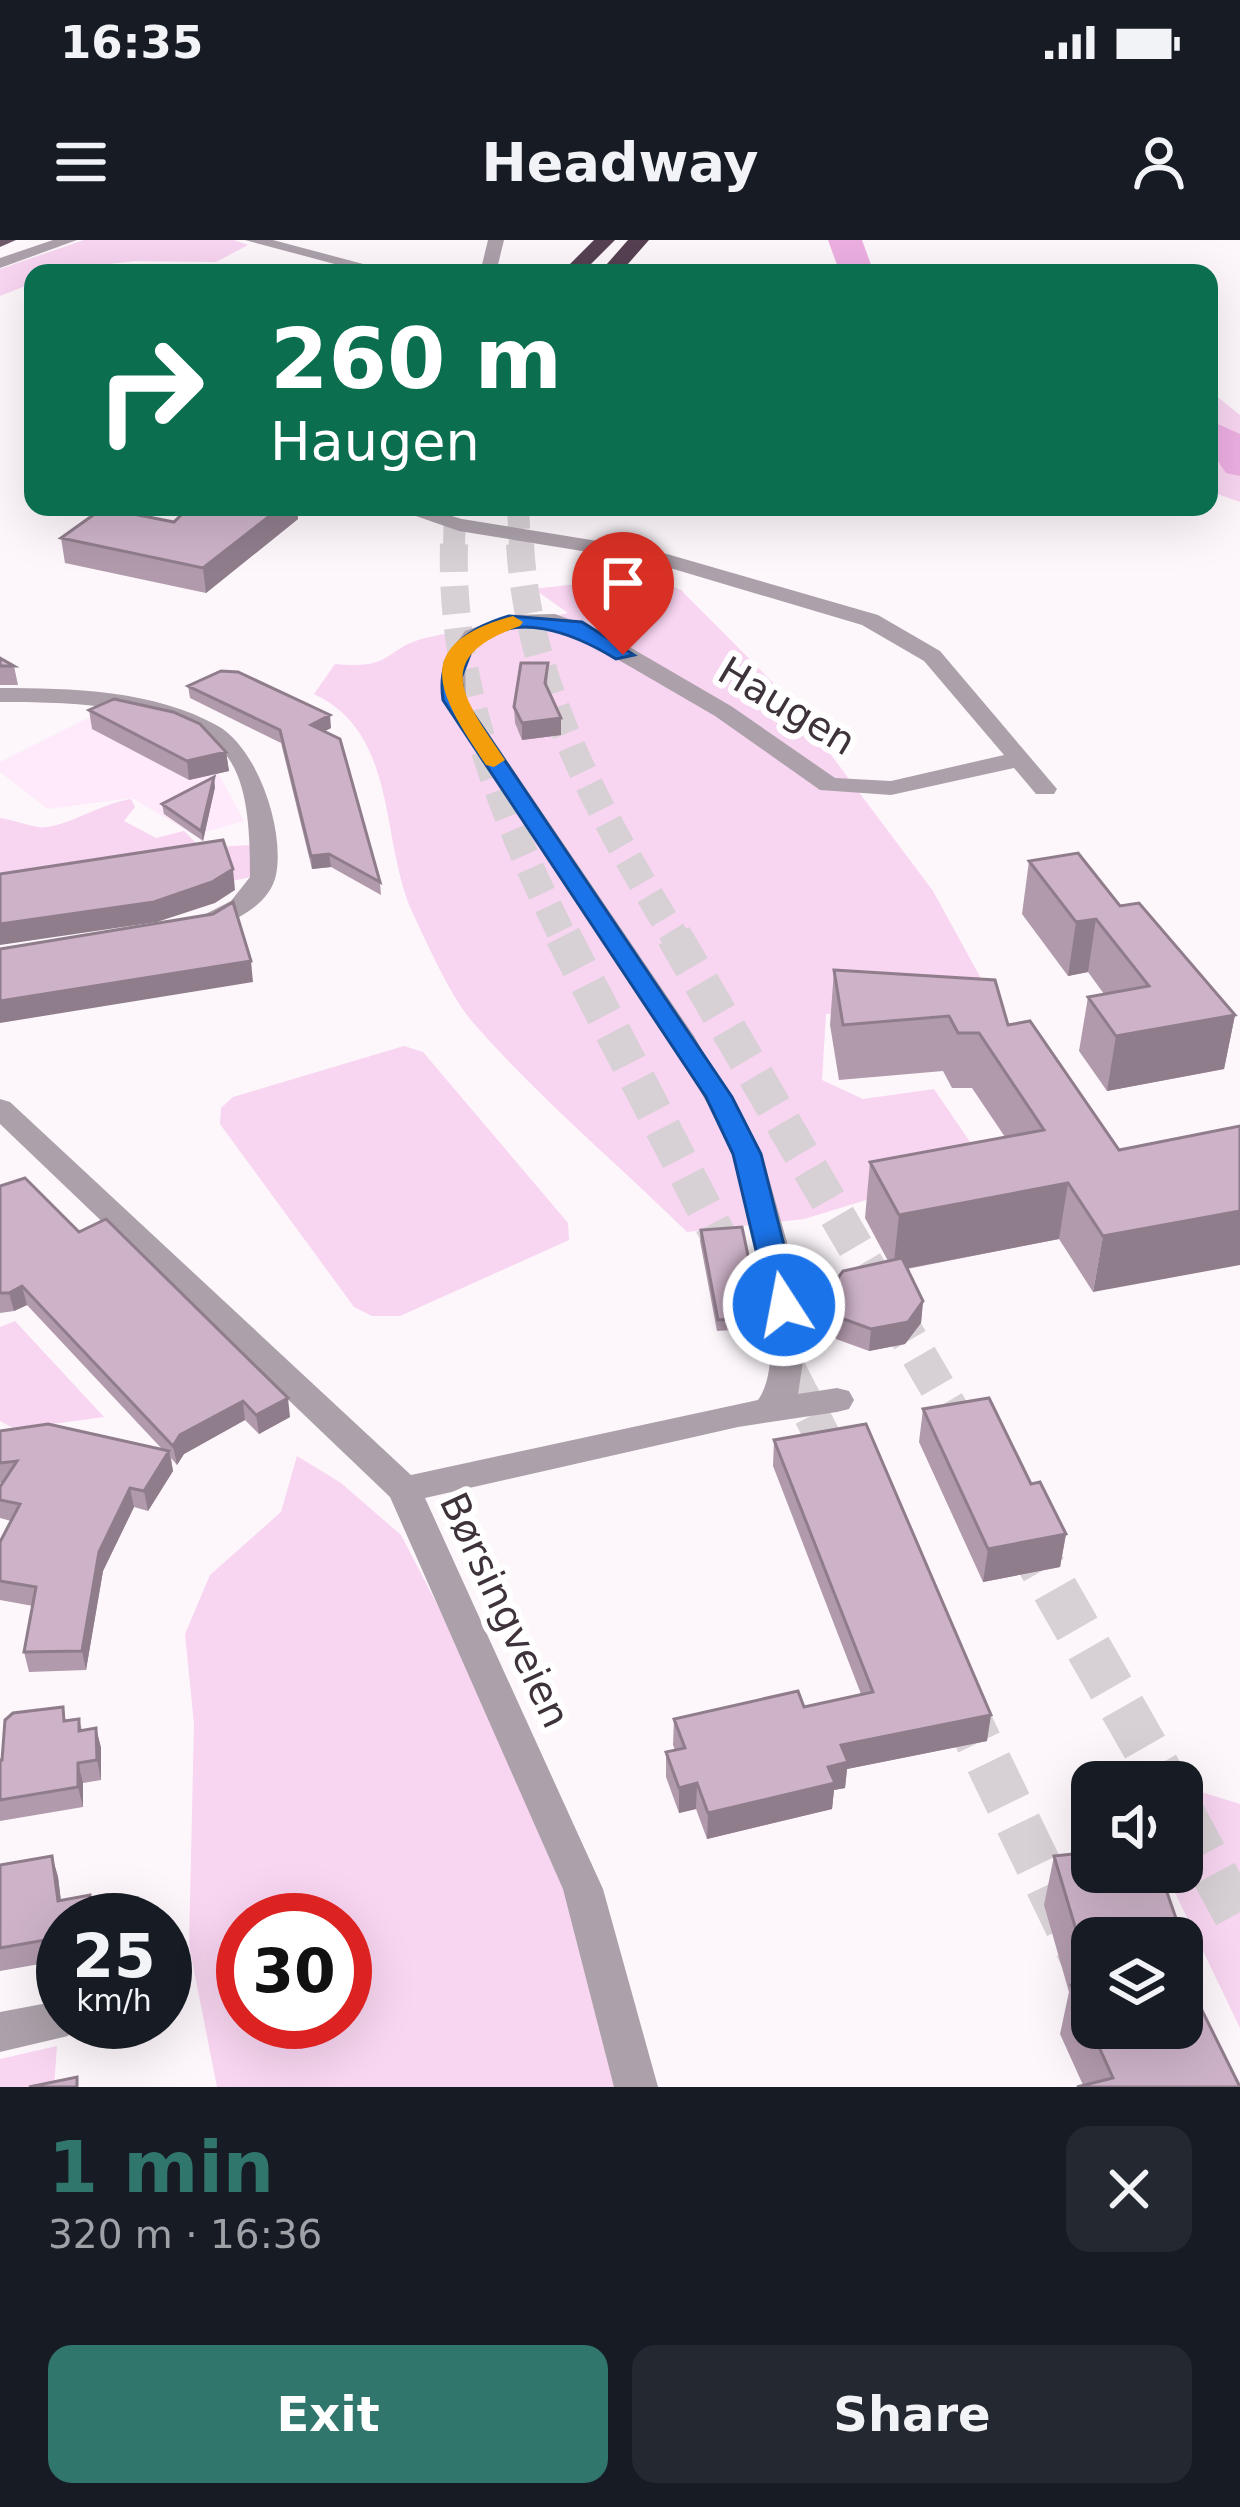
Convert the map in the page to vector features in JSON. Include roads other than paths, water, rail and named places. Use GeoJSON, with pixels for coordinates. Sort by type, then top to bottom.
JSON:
{"type":"FeatureCollection","features":[{"type":"Feature","properties":{"kind":"highway"},"geometry":{"type":"LineString","coordinates":[[617,264],[639,240]]}},
{"type":"Feature","properties":{"kind":"street"},"geometry":{"type":"LineString","coordinates":[[0,263],[69,240]]}},
{"type":"Feature","properties":{"kind":"street"},"geometry":{"type":"LineString","coordinates":[[253,240],[352,264]]}},
{"type":"Feature","properties":{"kind":"street"},"geometry":{"type":"LineString","coordinates":[[430,516],[459,525],[653,556],[870,620],[932,656],[1045,789]]}},
{"type":"Feature","properties":{"kind":"street","name":"Haugen"},"geometry":{"type":"LineString","coordinates":[[769,1409],[786,1386],[790,1343],[778,1268],[747,1154],[680,1036],[454,700],[454,662],[473,636],[488,628],[534,620],[575,626],[723,712],[808,773],[849,789],[891,788],[1020,759]]}},
{"type":"Feature","properties":{"kind":"street"},"geometry":{"type":"LineString","coordinates":[[0,695],[61,696],[145,710],[203,730],[236,754],[258,818],[263,878],[254,894],[223,917],[163,931]]}},
{"type":"Feature","properties":{"kind":"street","name":"Børsingveien"},"geometry":{"type":"LineString","coordinates":[[7,1127],[404,1490],[583,1889],[636,2087]]}},
{"type":"Feature","properties":{"kind":"street"},"geometry":{"type":"LineString","coordinates":[[404,1490],[769,1409],[837,1400]]}},
{"type":"Feature","properties":{"kind":"street"},"geometry":{"type":"LineString","coordinates":[[0,2032],[36,2025]]}},
{"type":"Feature","properties":{"kind":"waterway"},"geometry":{"type":"LineString","coordinates":[[845,240],[854,264]]}},
{"type":"Feature","properties":{"kind":"waterway"},"geometry":{"type":"LineString","coordinates":[[1218,436],[1240,464]]}},
{"type":"Feature","properties":{"kind":"tunnel"},"geometry":{"type":"LineString","coordinates":[[454,546],[455,516]]}},
{"type":"Feature","properties":{"kind":"tunnel"},"geometry":{"type":"LineString","coordinates":[[518,516],[520,547]]}},
{"type":"Feature","properties":{"kind":"tunnel"},"geometry":{"type":"LineString","coordinates":[[520,544],[526,598],[553,701],[596,799],[676,939]]}},
{"type":"Feature","properties":{"kind":"tunnel"},"geometry":{"type":"LineString","coordinates":[[454,546],[461,648],[484,748],[520,845],[564,939]]}},
{"type":"Feature","properties":{"kind":"tunnel"},"geometry":{"type":"LineString","coordinates":[[563,936],[826,1443]]}},
{"type":"Feature","properties":{"kind":"tunnel"},"geometry":{"type":"LineString","coordinates":[[674,936],[970,1443]]}},
{"type":"Feature","properties":{"kind":"tunnel"},"geometry":{"type":"LineString","coordinates":[[824,1440],[843,1476]]}},
{"type":"Feature","properties":{"kind":"tunnel"},"geometry":{"type":"LineString","coordinates":[[1021,1530],[1153,1761]]}},
{"type":"Feature","properties":{"kind":"tunnel"},"geometry":{"type":"LineString","coordinates":[[959,1701],[1071,1933]]}},
{"type":"Feature","properties":{"kind":"tunnel"},"geometry":{"type":"LineString","coordinates":[[1203,1853],[1240,1921]]}}]}
